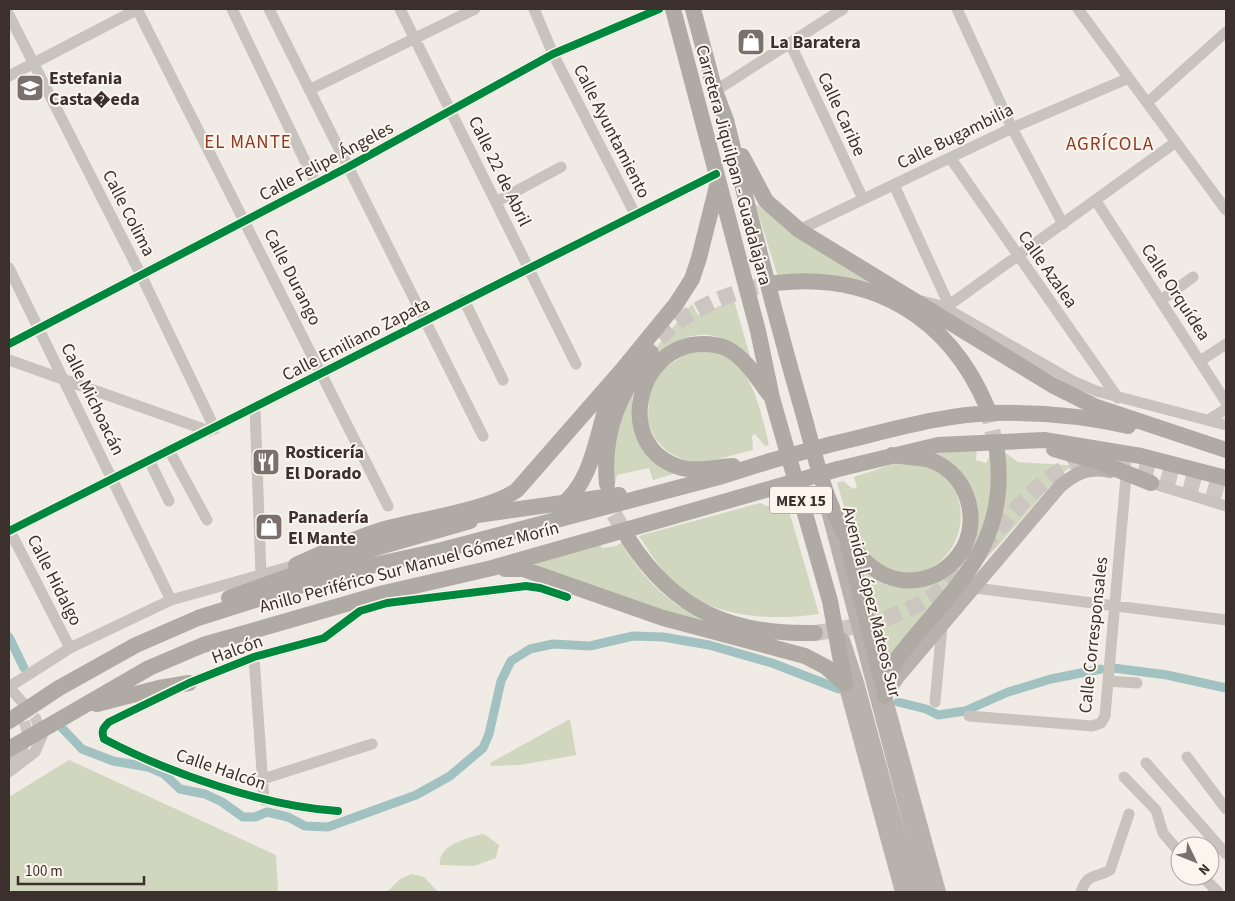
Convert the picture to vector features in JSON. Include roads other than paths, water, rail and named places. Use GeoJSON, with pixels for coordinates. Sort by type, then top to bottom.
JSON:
{"type":"FeatureCollection","features":[{"type":"Feature","properties":{"kind":"highway","name":"Carretera Jiquilpan - Guadalajara"},"geometry":{"type":"LineString","coordinates":[[673,9],[758,331],[772,398]]}},
{"type":"Feature","properties":{"kind":"highway","name":"Carretera Jiquilpan - Guadalajara"},"geometry":{"type":"LineString","coordinates":[[694,9],[715,91],[726,120],[777,323]]}},
{"type":"Feature","properties":{"kind":"highway"},"geometry":{"type":"LineString","coordinates":[[726,120],[766,201],[799,230],[1069,394],[1094,406],[1226,450]]}},
{"type":"Feature","properties":{"kind":"highway"},"geometry":{"type":"LineString","coordinates":[[296,565],[345,543],[382,530],[498,501],[510,495],[550,453],[668,316],[692,279],[708,229],[717,178]]}},
{"type":"Feature","properties":{"kind":"highway"},"geometry":{"type":"LineString","coordinates":[[613,490],[607,449],[619,402],[633,376],[682,315],[709,263],[716,230],[717,178]]}},
{"type":"Feature","properties":{"kind":"highway"},"geometry":{"type":"LineString","coordinates":[[776,283],[809,281],[836,284],[861,289],[896,303],[930,326],[953,347],[972,374],[987,407]]}},
{"type":"Feature","properties":{"kind":"highway","name":"Avenida López Mateos Sur"},"geometry":{"type":"LineString","coordinates":[[777,323],[820,479]]}},
{"type":"Feature","properties":{"kind":"highway"},"geometry":{"type":"LineString","coordinates":[[770,461],[699,469],[682,468],[671,464],[658,454],[646,439],[640,417],[640,403],[646,380],[657,364],[678,349],[695,344],[720,346],[734,353],[772,398]]}},
{"type":"Feature","properties":{"kind":"highway"},"geometry":{"type":"LineString","coordinates":[[296,565],[340,565],[542,516],[564,504],[587,472],[608,402],[622,370]]}},
{"type":"Feature","properties":{"kind":"highway","name":"MEX 15"},"geometry":{"type":"LineString","coordinates":[[772,398],[830,601],[850,685]]}},
{"type":"Feature","properties":{"kind":"highway","name":"Anillo Periférico Sur Manuel Gómez Morín"},"geometry":{"type":"LineString","coordinates":[[9,721],[59,688],[136,646],[198,618],[340,565],[442,550],[720,477],[832,444],[942,419],[995,413],[1059,414],[1119,424],[1199,441]]}},
{"type":"Feature","properties":{"kind":"highway"},"geometry":{"type":"LineString","coordinates":[[340,565],[493,515],[510,506],[523,494],[588,417]]}},
{"type":"Feature","properties":{"kind":"highway"},"geometry":{"type":"LineString","coordinates":[[1199,441],[1208,439],[1226,442]]}},
{"type":"Feature","properties":{"kind":"highway","name":"Anillo Periférico Sur Manuel Gómez Morín"},"geometry":{"type":"LineString","coordinates":[[16,749],[73,710],[149,668],[204,645],[295,617],[492,568],[892,455],[938,445],[1044,440],[1091,446],[1142,456],[1226,478]]}},
{"type":"Feature","properties":{"kind":"highway"},"geometry":{"type":"LineString","coordinates":[[1023,441],[1096,461],[1151,483]]}},
{"type":"Feature","properties":{"kind":"highway"},"geometry":{"type":"LineString","coordinates":[[883,700],[889,673],[896,660],[962,582],[985,543],[994,518],[998,494],[999,467],[997,452]]}},
{"type":"Feature","properties":{"kind":"highway"},"geometry":{"type":"LineString","coordinates":[[845,534],[870,567],[884,576],[898,580],[920,580],[934,576],[950,565],[964,547],[971,518],[967,496],[960,483],[946,470],[926,459],[892,455]]}},
{"type":"Feature","properties":{"kind":"highway"},"geometry":{"type":"LineString","coordinates":[[296,565],[381,537],[448,519],[613,490],[720,477]]}},
{"type":"Feature","properties":{"kind":"highway"},"geometry":{"type":"LineString","coordinates":[[820,479],[845,534],[883,700]]}},
{"type":"Feature","properties":{"kind":"highway"},"geometry":{"type":"LineString","coordinates":[[629,540],[657,577],[680,598],[705,614],[729,624],[754,630],[815,633]]}},
{"type":"Feature","properties":{"kind":"highway"},"geometry":{"type":"LineString","coordinates":[[492,568],[523,569],[663,618],[741,640],[793,651],[826,667],[850,685]]}},
{"type":"Feature","properties":{"kind":"highway"},"geometry":{"type":"LineString","coordinates":[[387,603],[424,584]]}},
{"type":"Feature","properties":{"kind":"highway"},"geometry":{"type":"LineString","coordinates":[[73,710],[159,688],[190,683]]}},
{"type":"Feature","properties":{"kind":"main road"},"geometry":{"type":"LineString","coordinates":[[939,892],[883,700],[898,677],[975,588],[1048,498],[1071,478],[1082,471],[1093,468],[1151,483]]}},
{"type":"Feature","properties":{"kind":"main road","name":"Avenida López Mateos Sur"},"geometry":{"type":"LineString","coordinates":[[820,479],[883,700],[928,892]]}},
{"type":"Feature","properties":{"kind":"main road","name":"Avenida López Mateos Sur"},"geometry":{"type":"LineString","coordinates":[[850,685],[867,718],[914,892]]}},
{"type":"Feature","properties":{"kind":"main road"},"geometry":{"type":"LineString","coordinates":[[850,685],[852,709],[902,892]]}},
{"type":"Feature","properties":{"kind":"street"},"geometry":{"type":"LineString","coordinates":[[9,76],[138,9]]}},
{"type":"Feature","properties":{"kind":"street","name":"Calle Durango"},"geometry":{"type":"LineString","coordinates":[[138,9],[388,506]]}},
{"type":"Feature","properties":{"kind":"street"},"geometry":{"type":"LineString","coordinates":[[232,9],[316,184]]}},
{"type":"Feature","properties":{"kind":"street"},"geometry":{"type":"LineString","coordinates":[[269,9],[483,436]]}},
{"type":"Feature","properties":{"kind":"street","name":"Calle 22 de Abril"},"geometry":{"type":"LineString","coordinates":[[400,9],[576,364]]}},
{"type":"Feature","properties":{"kind":"street"},"geometry":{"type":"LineString","coordinates":[[309,90],[475,9]]}},
{"type":"Feature","properties":{"kind":"street","name":"Calle Ayuntamiento"},"geometry":{"type":"LineString","coordinates":[[534,9],[553,54],[635,214]]}},
{"type":"Feature","properties":{"kind":"street","name":"Calle Felipe Ángeles"},"geometry":{"type":"LineString","coordinates":[[9,344],[348,167],[553,54],[659,9]]}},
{"type":"Feature","properties":{"kind":"street"},"geometry":{"type":"LineString","coordinates":[[715,91],[843,9]]}},
{"type":"Feature","properties":{"kind":"street"},"geometry":{"type":"LineString","coordinates":[[957,9],[1012,128],[1063,224]]}},
{"type":"Feature","properties":{"kind":"street"},"geometry":{"type":"LineString","coordinates":[[1078,9],[1226,210]]}},
{"type":"Feature","properties":{"kind":"street","name":"Calle Colima"},"geometry":{"type":"LineString","coordinates":[[9,15],[140,276],[212,430]]}},
{"type":"Feature","properties":{"kind":"street"},"geometry":{"type":"LineString","coordinates":[[1147,103],[1226,34]]}},
{"type":"Feature","properties":{"kind":"street","name":"Calle Caribe"},"geometry":{"type":"LineString","coordinates":[[790,43],[863,200]]}},
{"type":"Feature","properties":{"kind":"street","name":"Calle Bugambilia"},"geometry":{"type":"LineString","coordinates":[[799,230],[1012,128],[1129,78]]}},
{"type":"Feature","properties":{"kind":"street"},"geometry":{"type":"LineString","coordinates":[[947,307],[1176,142]]}},
{"type":"Feature","properties":{"kind":"street","name":"Calle Azalea"},"geometry":{"type":"LineString","coordinates":[[950,158],[1118,398]]}},
{"type":"Feature","properties":{"kind":"street"},"geometry":{"type":"LineString","coordinates":[[496,202],[561,167]]}},
{"type":"Feature","properties":{"kind":"street","name":"Calle Emiliano Zapata"},"geometry":{"type":"LineString","coordinates":[[9,530],[212,430],[635,214],[717,178]]}},
{"type":"Feature","properties":{"kind":"street"},"geometry":{"type":"LineString","coordinates":[[894,185],[947,307]]}},
{"type":"Feature","properties":{"kind":"street","name":"Calle Orquídea"},"geometry":{"type":"LineString","coordinates":[[1096,201],[1226,402]]}},
{"type":"Feature","properties":{"kind":"street","name":"Calle Michoacán"},"geometry":{"type":"LineString","coordinates":[[9,268],[40,328],[171,600]]}},
{"type":"Feature","properties":{"kind":"street"},"geometry":{"type":"LineString","coordinates":[[1161,300],[1193,277]]}},
{"type":"Feature","properties":{"kind":"street"},"geometry":{"type":"LineString","coordinates":[[464,300],[503,380]]}},
{"type":"Feature","properties":{"kind":"street"},"geometry":{"type":"LineString","coordinates":[[915,300],[947,307],[1073,381],[1118,398],[1226,424]]}},
{"type":"Feature","properties":{"kind":"street"},"geometry":{"type":"LineString","coordinates":[[1200,361],[1226,344]]}},
{"type":"Feature","properties":{"kind":"street"},"geometry":{"type":"LineString","coordinates":[[9,360],[212,430]]}},
{"type":"Feature","properties":{"kind":"street"},"geometry":{"type":"LineString","coordinates":[[255,408],[261,575]]}},
{"type":"Feature","properties":{"kind":"street"},"geometry":{"type":"LineString","coordinates":[[1210,419],[1226,409]]}},
{"type":"Feature","properties":{"kind":"street"},"geometry":{"type":"LineString","coordinates":[[170,450],[207,520]]}},
{"type":"Feature","properties":{"kind":"street"},"geometry":{"type":"LineString","coordinates":[[149,460],[169,501]]}},
{"type":"Feature","properties":{"kind":"street","name":"Calle Corresponsales"},"geometry":{"type":"LineString","coordinates":[[969,716],[1092,726],[1101,723],[1105,716],[1126,477]]}},
{"type":"Feature","properties":{"kind":"street"},"geometry":{"type":"LineString","coordinates":[[1151,483],[1226,506]]}},
{"type":"Feature","properties":{"kind":"street","name":"Calle Hidalgo"},"geometry":{"type":"LineString","coordinates":[[9,530],[70,648]]}},
{"type":"Feature","properties":{"kind":"street"},"geometry":{"type":"LineString","coordinates":[[23,703],[9,687],[70,648],[171,600],[296,565]]}},
{"type":"Feature","properties":{"kind":"street","name":"Halcón"},"geometry":{"type":"LineString","coordinates":[[102,734],[103,728],[109,722],[190,683],[254,657],[324,638],[360,610],[387,603],[526,586],[567,596]]}},
{"type":"Feature","properties":{"kind":"street"},"geometry":{"type":"LineString","coordinates":[[975,588],[1226,620]]}},
{"type":"Feature","properties":{"kind":"street"},"geometry":{"type":"LineString","coordinates":[[935,702],[942,627]]}},
{"type":"Feature","properties":{"kind":"street"},"geometry":{"type":"LineString","coordinates":[[254,657],[264,800]]}},
{"type":"Feature","properties":{"kind":"street"},"geometry":{"type":"LineString","coordinates":[[1108,681],[1137,683]]}},
{"type":"Feature","properties":{"kind":"street","name":"Calle Halcón"},"geometry":{"type":"LineString","coordinates":[[102,734],[104,739],[111,743],[181,772],[264,800],[312,810],[338,811]]}},
{"type":"Feature","properties":{"kind":"street"},"geometry":{"type":"LineString","coordinates":[[9,772],[35,752],[42,736]]}},
{"type":"Feature","properties":{"kind":"street"},"geometry":{"type":"LineString","coordinates":[[263,779],[372,744]]}},
{"type":"Feature","properties":{"kind":"street"},"geometry":{"type":"LineString","coordinates":[[9,762],[16,749]]}},
{"type":"Feature","properties":{"kind":"street"},"geometry":{"type":"LineString","coordinates":[[1187,757],[1226,809]]}},
{"type":"Feature","properties":{"kind":"street"},"geometry":{"type":"LineString","coordinates":[[1146,763],[1226,854]]}},
{"type":"Feature","properties":{"kind":"street"},"geometry":{"type":"LineString","coordinates":[[1124,778],[1156,810],[1163,833],[1170,841]]}},
{"type":"Feature","properties":{"kind":"street"},"geometry":{"type":"LineString","coordinates":[[1081,892],[1084,882],[1090,876],[1110,870],[1129,814]]}},
{"type":"Feature","properties":{"kind":"waterway"},"geometry":{"type":"LineString","coordinates":[[61,727],[82,749],[113,761],[148,767],[164,774],[180,789],[205,794],[222,802],[243,817],[255,817],[267,812],[288,817],[305,826],[328,827],[416,795],[450,776],[483,748],[489,734],[501,681],[511,661],[530,649],[553,644],[590,646],[633,636],[663,637],[709,645],[772,663],[839,689]]}},
{"type":"Feature","properties":{"kind":"waterway"},"geometry":{"type":"LineString","coordinates":[[9,637],[24,668]]}},
{"type":"Feature","properties":{"kind":"waterway"},"geometry":{"type":"LineString","coordinates":[[1113,668],[1167,675],[1226,688]]}},
{"type":"Feature","properties":{"kind":"waterway"},"geometry":{"type":"LineString","coordinates":[[898,702],[926,709],[938,715],[965,711],[1008,692],[1051,679],[1101,669]]}},
{"type":"Feature","properties":{"kind":"tunnel"},"geometry":{"type":"LineString","coordinates":[[642,355],[671,328],[703,307],[738,292],[776,283]]}},
{"type":"Feature","properties":{"kind":"tunnel"},"geometry":{"type":"LineString","coordinates":[[987,407],[997,451]]}},
{"type":"Feature","properties":{"kind":"tunnel"},"geometry":{"type":"LineString","coordinates":[[983,548],[1019,506],[1046,480],[1078,462],[1096,457],[1226,492]]}},
{"type":"Feature","properties":{"kind":"tunnel"},"geometry":{"type":"LineString","coordinates":[[608,491],[614,514],[629,540]]}},
{"type":"Feature","properties":{"kind":"tunnel"},"geometry":{"type":"LineString","coordinates":[[815,633],[862,625],[907,610],[922,603],[939,591],[967,566]]}},
{"type":"Feature","properties":{"kind":"tunnel"},"geometry":{"type":"LineString","coordinates":[[23,704],[36,719],[42,736]]}},
{"type":"Feature","properties":{"kind":"tunnel"},"geometry":{"type":"LineString","coordinates":[[11,712],[24,721],[29,737],[27,743]]}},
{"type":"Feature","properties":{"kind":"place","name":"La Baratera"},"geometry":{"type":"Point","coordinates":[751,42]}},
{"type":"Feature","properties":{"kind":"place","name":"Estefania Casta�eda"},"geometry":{"type":"Point","coordinates":[30,88]}},
{"type":"Feature","properties":{"kind":"place","name":"Rosticería El Dorado"},"geometry":{"type":"Point","coordinates":[266,462]}},
{"type":"Feature","properties":{"kind":"place","name":"Panadería El Mante"},"geometry":{"type":"Point","coordinates":[269,527]}},
{"type":"Feature","properties":{"kind":"district","name":"EL MANTE"},"geometry":{"type":"Point","coordinates":[248,141]}},
{"type":"Feature","properties":{"kind":"district","name":"AGRÍCOLA"},"geometry":{"type":"Point","coordinates":[1110,143]}}]}
